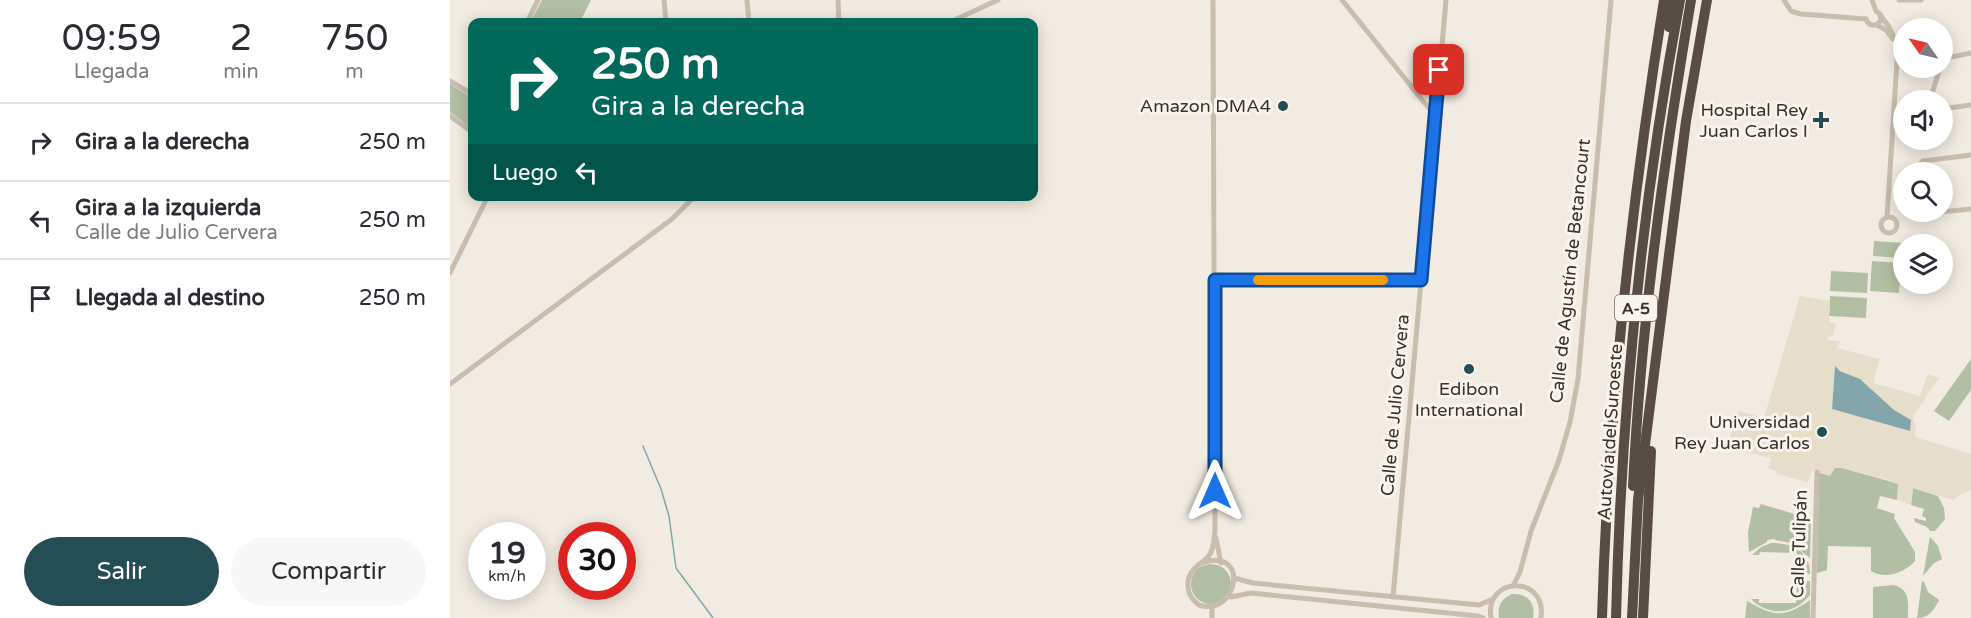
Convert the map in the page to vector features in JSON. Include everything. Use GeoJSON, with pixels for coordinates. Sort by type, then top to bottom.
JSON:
{"type":"FeatureCollection","features":[{"type":"Feature","properties":{"kind":"highway"},"geometry":{"type":"LineString","coordinates":[[1602,618],[1611,434],[1624,291],[1637,180],[1664,0]]}},
{"type":"Feature","properties":{"kind":"highway"},"geometry":{"type":"LineString","coordinates":[[1664,84],[1671,0]]}},
{"type":"Feature","properties":{"kind":"highway","name":"Autovía del Suroeste"},"geometry":{"type":"LineString","coordinates":[[1616,618],[1617,554],[1639,276],[1664,84],[1680,0]]}},
{"type":"Feature","properties":{"kind":"highway","name":"Autovía del Suroeste"},"geometry":{"type":"LineString","coordinates":[[1630,618],[1634,478],[1641,376],[1662,189],[1691,0]]}},
{"type":"Feature","properties":{"kind":"highway"},"geometry":{"type":"LineString","coordinates":[[1630,618],[1638,500],[1686,121],[1707,0]]}},
{"type":"Feature","properties":{"kind":"highway"},"geometry":{"type":"LineString","coordinates":[[1643,618],[1658,346]]}},
{"type":"Feature","properties":{"kind":"street"},"geometry":{"type":"LineString","coordinates":[[529,18],[538,0]]}},
{"type":"Feature","properties":{"kind":"street"},"geometry":{"type":"LineString","coordinates":[[664,0],[666,18]]}},
{"type":"Feature","properties":{"kind":"street"},"geometry":{"type":"LineString","coordinates":[[747,0],[749,18]]}},
{"type":"Feature","properties":{"kind":"street"},"geometry":{"type":"LineString","coordinates":[[838,0],[838,18]]}},
{"type":"Feature","properties":{"kind":"street"},"geometry":{"type":"LineString","coordinates":[[959,18],[998,0]]}},
{"type":"Feature","properties":{"kind":"street"},"geometry":{"type":"LineString","coordinates":[[1199,564],[1206,561],[1221,563],[1232,572],[1235,585],[1232,597],[1226,603],[1212,609],[1203,607],[1190,596],[1188,587],[1188,578],[1192,570],[1212,550],[1215,530],[1213,0]]}},
{"type":"Feature","properties":{"kind":"street"},"geometry":{"type":"LineString","coordinates":[[1342,0],[1435,116]]}},
{"type":"Feature","properties":{"kind":"street","name":"Calle de Julio Cervera"},"geometry":{"type":"LineString","coordinates":[[1393,597],[1446,0]]}},
{"type":"Feature","properties":{"kind":"street","name":"Calle de Agustín de Betancourt"},"geometry":{"type":"LineString","coordinates":[[1514,586],[1531,531],[1559,460],[1570,422],[1578,379],[1611,0]]}},
{"type":"Feature","properties":{"kind":"street"},"geometry":{"type":"LineString","coordinates":[[1784,0],[1787,8],[1801,14],[1866,19]]}},
{"type":"Feature","properties":{"kind":"street"},"geometry":{"type":"LineString","coordinates":[[1872,0],[1876,11],[1893,35]]}},
{"type":"Feature","properties":{"kind":"street"},"geometry":{"type":"LineString","coordinates":[[1899,0],[1921,0]]}},
{"type":"Feature","properties":{"kind":"street"},"geometry":{"type":"LineString","coordinates":[[1866,19],[1869,12],[1876,11]]}},
{"type":"Feature","properties":{"kind":"street"},"geometry":{"type":"LineString","coordinates":[[1877,25],[1881,16]]}},
{"type":"Feature","properties":{"kind":"street"},"geometry":{"type":"LineString","coordinates":[[1866,19],[1870,25],[1877,25],[1886,30],[1893,39]]}},
{"type":"Feature","properties":{"kind":"street"},"geometry":{"type":"LineString","coordinates":[[1953,56],[1971,52]]}},
{"type":"Feature","properties":{"kind":"street"},"geometry":{"type":"LineString","coordinates":[[1887,217],[1896,78]]}},
{"type":"Feature","properties":{"kind":"street"},"geometry":{"type":"LineString","coordinates":[[450,81],[468,92]]}},
{"type":"Feature","properties":{"kind":"street"},"geometry":{"type":"LineString","coordinates":[[1953,107],[1971,105]]}},
{"type":"Feature","properties":{"kind":"street"},"geometry":{"type":"LineString","coordinates":[[450,116],[468,129]]}},
{"type":"Feature","properties":{"kind":"street"},"geometry":{"type":"LineString","coordinates":[[1922,162],[1971,156]]}},
{"type":"Feature","properties":{"kind":"street"},"geometry":{"type":"LineString","coordinates":[[450,273],[486,201]]}},
{"type":"Feature","properties":{"kind":"street"},"geometry":{"type":"LineString","coordinates":[[450,384],[672,219],[690,201]]}},
{"type":"Feature","properties":{"kind":"street"},"geometry":{"type":"LineString","coordinates":[[1953,210],[1971,209]]}},
{"type":"Feature","properties":{"kind":"street"},"geometry":{"type":"LineString","coordinates":[[1215,280],[1421,280]]}},
{"type":"Feature","properties":{"kind":"street","name":"Calle Tulipán"},"geometry":{"type":"LineString","coordinates":[[1813,618],[1817,472]]}},
{"type":"Feature","properties":{"kind":"street"},"geometry":{"type":"LineString","coordinates":[[1215,530],[1221,563]]}},
{"type":"Feature","properties":{"kind":"street"},"geometry":{"type":"LineString","coordinates":[[1520,572],[1529,589],[1540,601],[1541,618]]}},
{"type":"Feature","properties":{"kind":"street"},"geometry":{"type":"LineString","coordinates":[[1234,578],[1253,583],[1479,605],[1493,599],[1505,588],[1514,586],[1529,589]]}},
{"type":"Feature","properties":{"kind":"street"},"geometry":{"type":"LineString","coordinates":[[1232,597],[1251,593],[1483,618]]}},
{"type":"Feature","properties":{"kind":"street"},"geometry":{"type":"LineString","coordinates":[[1491,618],[1490,610],[1493,599]]}},
{"type":"Feature","properties":{"kind":"street"},"geometry":{"type":"LineString","coordinates":[[1212,609],[1212,618]]}},
{"type":"Feature","properties":{"kind":"green space"},"geometry":{"type":"Polygon","coordinates":[[[542,0],[591,0],[582,18],[532,18],[542,0]]]}},
{"type":"Feature","properties":{"kind":"green space"},"geometry":{"type":"Polygon","coordinates":[[[450,84],[468,95],[468,126],[450,112],[450,84]]]}},
{"type":"Feature","properties":{"kind":"green space"},"geometry":{"type":"Polygon","coordinates":[[[1874,241],[1893,242],[1893,257],[1873,256],[1874,241]]]}},
{"type":"Feature","properties":{"kind":"green space"},"geometry":{"type":"Polygon","coordinates":[[[1872,261],[1893,262],[1893,293],[1870,291],[1872,261]]]}},
{"type":"Feature","properties":{"kind":"green space"},"geometry":{"type":"Polygon","coordinates":[[[1831,271],[1868,273],[1867,293],[1830,291],[1831,271]]]}},
{"type":"Feature","properties":{"kind":"green space"},"geometry":{"type":"Polygon","coordinates":[[[1830,296],[1867,298],[1866,318],[1829,316],[1830,296]]]}},
{"type":"Feature","properties":{"kind":"green space"},"geometry":{"type":"Polygon","coordinates":[[[1971,359],[1971,390],[1949,421],[1934,411],[1971,359]]]}},
{"type":"Feature","properties":{"kind":"green space"},"geometry":{"type":"Polygon","coordinates":[[[1835,468],[1899,484],[1897,500],[1880,496],[1877,508],[1895,514],[1894,518],[1915,552],[1915,561],[1911,565],[1894,574],[1876,574],[1871,571],[1871,547],[1828,546],[1827,570],[1817,573],[1819,472],[1835,468]]]}},
{"type":"Feature","properties":{"kind":"green space"},"geometry":{"type":"Polygon","coordinates":[[[1913,488],[1938,496],[1944,508],[1945,519],[1935,531],[1930,531],[1927,527],[1915,522],[1914,518],[1926,521],[1926,518],[1922,516],[1924,509],[1911,505],[1913,488]]]}},
{"type":"Feature","properties":{"kind":"green space"},"geometry":{"type":"Polygon","coordinates":[[[1761,504],[1811,519],[1810,558],[1791,543],[1774,539],[1767,540],[1749,552],[1748,533],[1753,507],[1759,508],[1761,504]]]}},
{"type":"Feature","properties":{"kind":"green space"},"geometry":{"type":"Polygon","coordinates":[[[1930,537],[1938,546],[1942,559],[1934,563],[1923,576],[1930,537]]]}},
{"type":"Feature","properties":{"kind":"green space"},"geometry":{"type":"Polygon","coordinates":[[[1771,543],[1799,550],[1807,559],[1810,574],[1797,572],[1797,553],[1760,552],[1759,555],[1752,555],[1761,547],[1771,543]]]}},
{"type":"Feature","properties":{"kind":"green space"},"geometry":{"type":"Polygon","coordinates":[[[1211,564],[1225,570],[1231,584],[1225,598],[1211,604],[1197,598],[1191,584],[1197,570],[1211,564]]]}},
{"type":"Feature","properties":{"kind":"green space"},"geometry":{"type":"Polygon","coordinates":[[[1799,581],[1810,581],[1810,595],[1797,607],[1789,610],[1766,609],[1751,599],[1759,599],[1759,603],[1796,603],[1799,581]]]}},
{"type":"Feature","properties":{"kind":"green space"},"geometry":{"type":"Polygon","coordinates":[[[1922,581],[1928,592],[1939,600],[1931,613],[1917,618],[1922,581]]]}},
{"type":"Feature","properties":{"kind":"green space"},"geometry":{"type":"Polygon","coordinates":[[[1893,585],[1906,593],[1908,618],[1873,618],[1873,587],[1893,585]]]}},
{"type":"Feature","properties":{"kind":"green space"},"geometry":{"type":"Polygon","coordinates":[[[1512,594],[1522,595],[1529,600],[1533,608],[1533,618],[1499,618],[1501,603],[1512,594]]]}},
{"type":"Feature","properties":{"kind":"green space"},"geometry":{"type":"Polygon","coordinates":[[[1810,600],[1810,618],[1745,618],[1747,601],[1765,610],[1779,613],[1793,610],[1810,600]]]}},
{"type":"Feature","properties":{"kind":"shaded area"},"geometry":{"type":"Polygon","coordinates":[[[1800,296],[1830,301],[1829,322],[1836,324],[1832,337],[1829,336],[1828,340],[1840,341],[1837,348],[1880,359],[1873,383],[1920,396],[1928,374],[1939,378],[1913,416],[1916,424],[1915,437],[1971,454],[1971,490],[1953,500],[1913,488],[1911,505],[1897,500],[1898,483],[1842,468],[1835,468],[1830,476],[1812,471],[1808,482],[1777,474],[1777,471],[1768,468],[1771,458],[1728,448],[1736,414],[1739,411],[1764,418],[1800,296]],[[1835,367],[1832,409],[1911,420],[1894,410],[1869,387],[1835,367]]]}},
{"type":"Feature","properties":{"kind":"water"},"geometry":{"type":"Polygon","coordinates":[[[1835,366],[1840,371],[1860,379],[1894,410],[1911,420],[1910,431],[1832,409],[1835,366]]]}},
{"type":"Feature","properties":{"kind":"waterway"},"geometry":{"type":"LineString","coordinates":[[643,446],[661,489],[669,516],[676,568],[713,618]]}},
{"type":"Feature","properties":{"kind":"slow traffic"},"geometry":{"type":"LineString","coordinates":[[1258,280],[1383,280]]}},
{"type":"Feature","properties":{"kind":"place","name":"Amazon DMA4"},"geometry":{"type":"Point","coordinates":[1283,106]}},
{"type":"Feature","properties":{"kind":"place","name":"Hospital Rey Juan Carlos I"},"geometry":{"type":"Point","coordinates":[1821,120]}},
{"type":"Feature","properties":{"kind":"place","name":"Edibon International"},"geometry":{"type":"Point","coordinates":[1469,369]}},
{"type":"Feature","properties":{"kind":"place","name":"Universidad Rey Juan Carlos"},"geometry":{"type":"Point","coordinates":[1822,432]}},
{"type":"Feature","properties":{"kind":"route"},"geometry":{"type":"LineString","coordinates":[[1215,491],[1215,280],[1421,280],[1439,70]]}}]}
